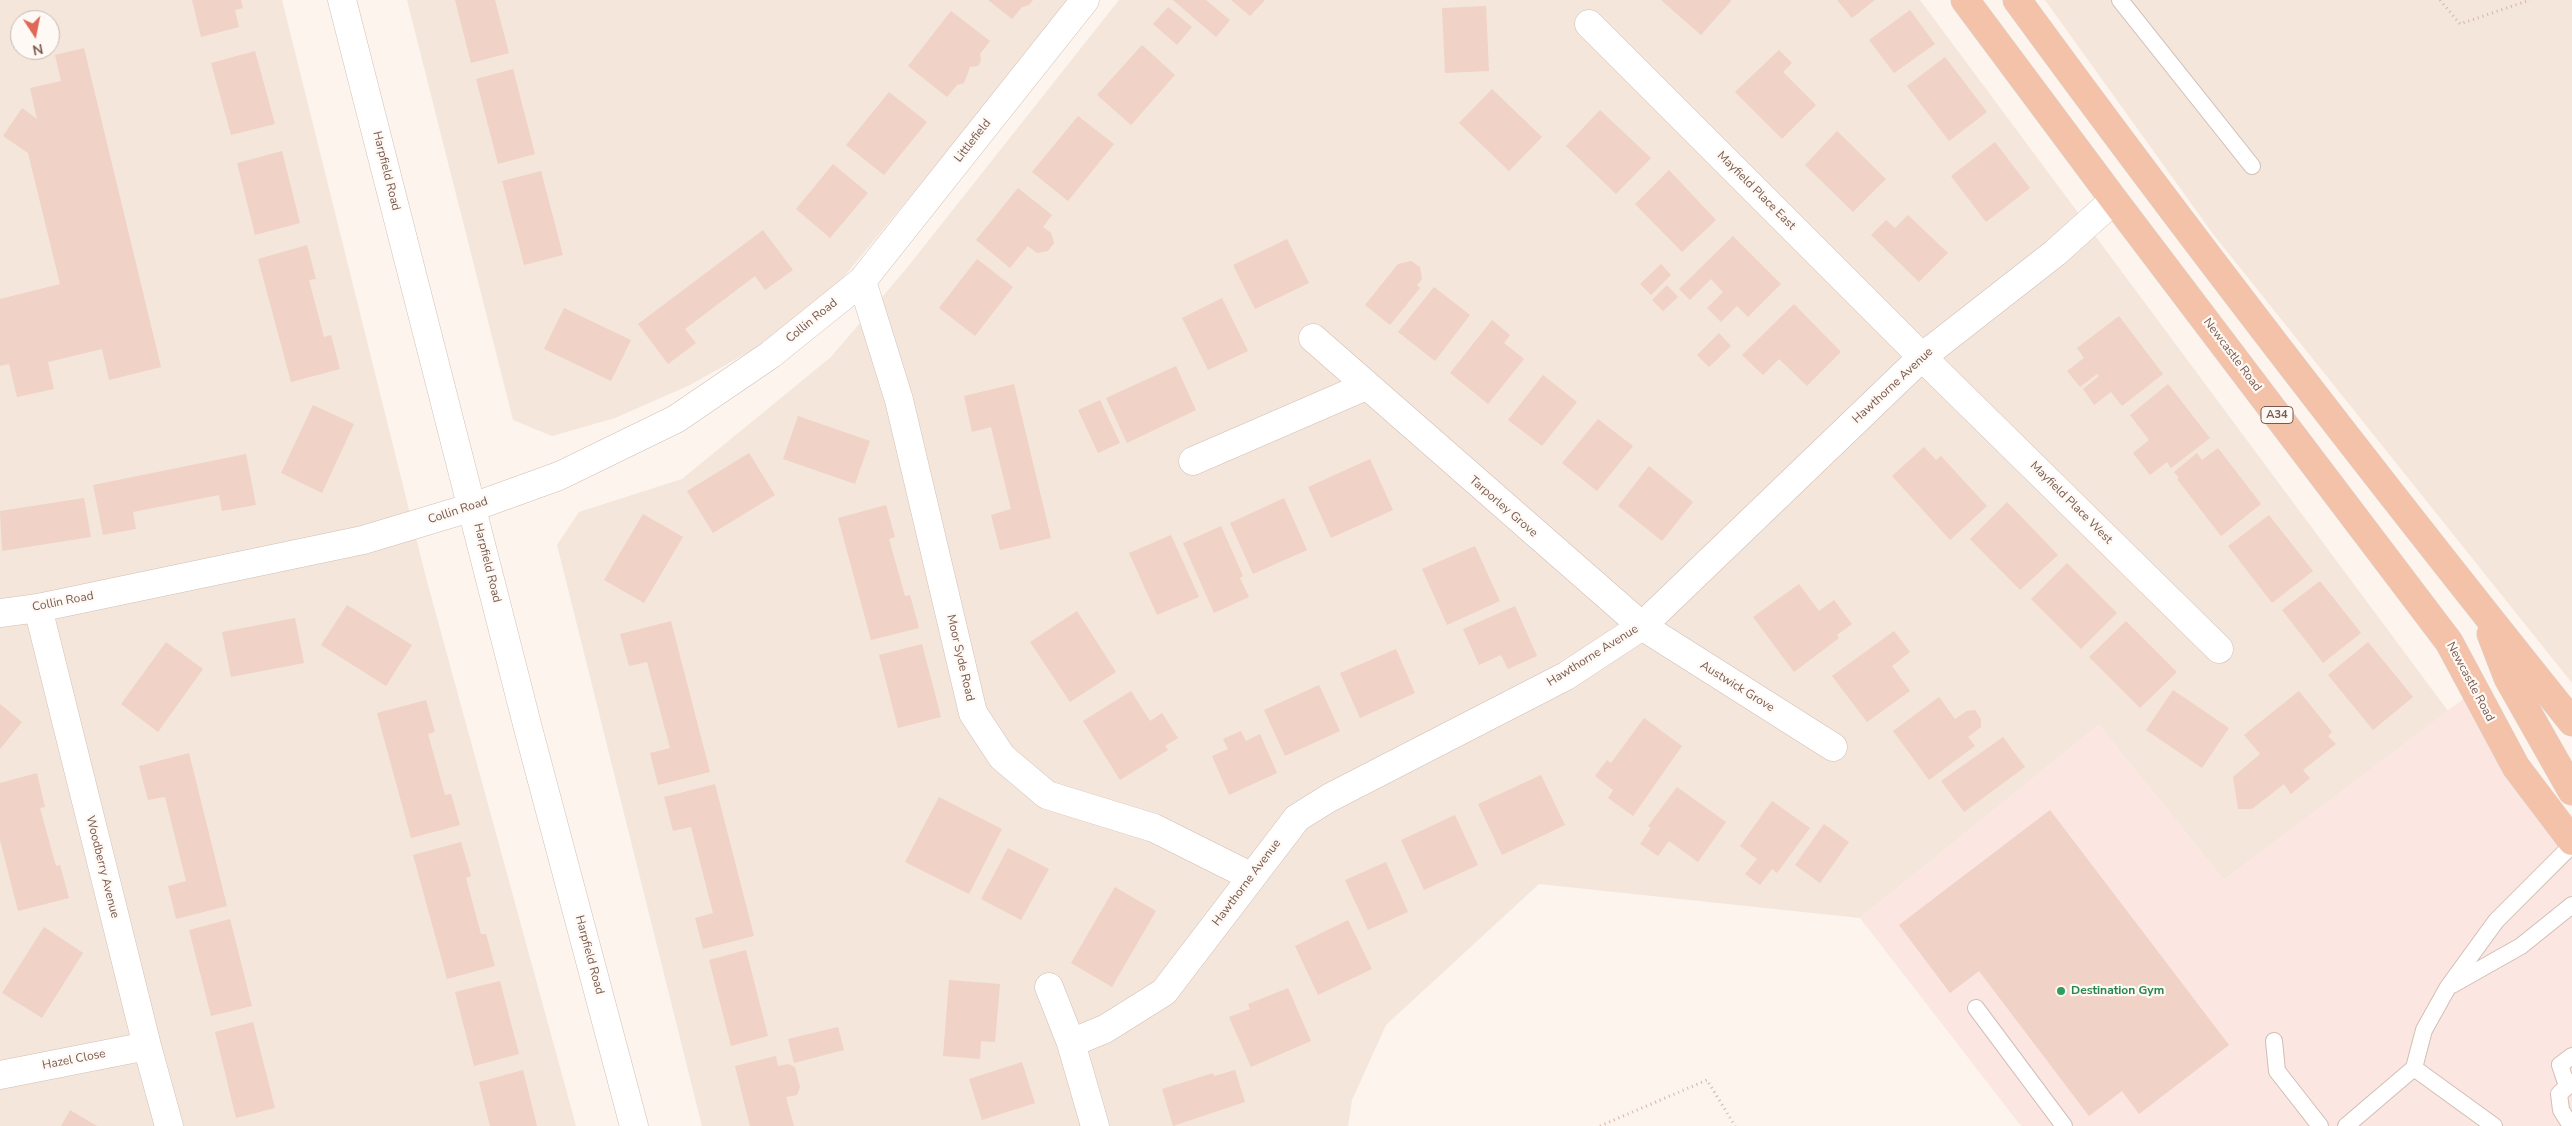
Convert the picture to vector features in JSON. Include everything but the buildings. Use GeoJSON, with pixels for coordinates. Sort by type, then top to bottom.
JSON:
{"type":"FeatureCollection","features":[{"type":"Feature","properties":{"kind":"highway","name":"Newcastle Road"},"geometry":{"type":"LineString","coordinates":[[1965,0],[2449,642],[2516,767],[2572,841]]}},
{"type":"Feature","properties":{"kind":"highway"},"geometry":{"type":"LineString","coordinates":[[2017,0],[2147,178],[2572,722]]}},
{"type":"Feature","properties":{"kind":"highway"},"geometry":{"type":"LineString","coordinates":[[2114,200],[2147,178]]}},
{"type":"Feature","properties":{"kind":"highway"},"geometry":{"type":"LineString","coordinates":[[2482,609],[2508,678],[2572,791]]}},
{"type":"Feature","properties":{"kind":"street","name":"Harpfield Road"},"geometry":{"type":"LineString","coordinates":[[342,0],[529,732],[634,1126]]}},
{"type":"Feature","properties":{"kind":"street","name":"Littlefield"},"geometry":{"type":"LineString","coordinates":[[862,281],[1085,0]]}},
{"type":"Feature","properties":{"kind":"street","name":"Mayfield Place East"},"geometry":{"type":"LineString","coordinates":[[1589,24],[1922,357]]}},
{"type":"Feature","properties":{"kind":"street","name":"Hawthorne Avenue"},"geometry":{"type":"LineString","coordinates":[[1071,1043],[1104,1029],[1164,992],[1297,818],[1329,798],[1566,676],[1642,626],[1922,357],[2056,253],[2114,200]]}},
{"type":"Feature","properties":{"kind":"street","name":"Collin Road"},"geometry":{"type":"LineString","coordinates":[[0,613],[38,608],[364,540],[473,507],[559,476],[676,419],[770,355],[862,281]]}},
{"type":"Feature","properties":{"kind":"street","name":"Moor Syde Road"},"geometry":{"type":"LineString","coordinates":[[862,281],[899,400],[972,713],[1002,757],[1047,795],[1154,828],[1252,877]]}},
{"type":"Feature","properties":{"kind":"street","name":"Tarporley Grove"},"geometry":{"type":"LineString","coordinates":[[1313,338],[1642,626]]}},
{"type":"Feature","properties":{"kind":"street","name":"Mayfield Place West"},"geometry":{"type":"LineString","coordinates":[[1922,357],[2219,649]]}},
{"type":"Feature","properties":{"kind":"street"},"geometry":{"type":"LineString","coordinates":[[1193,462],[1366,386]]}},
{"type":"Feature","properties":{"kind":"street","name":"Woodberry Avenue"},"geometry":{"type":"LineString","coordinates":[[38,608],[147,1046],[169,1126]]}},
{"type":"Feature","properties":{"kind":"street","name":"Austwick Grove"},"geometry":{"type":"LineString","coordinates":[[1642,626],[1833,747]]}},
{"type":"Feature","properties":{"kind":"street"},"geometry":{"type":"LineString","coordinates":[[1049,986],[1071,1043],[1095,1126]]}},
{"type":"Feature","properties":{"kind":"street","name":"Hazel Close"},"geometry":{"type":"LineString","coordinates":[[0,1075],[147,1046]]}},
{"type":"Feature","properties":{"kind":"lane"},"geometry":{"type":"LineString","coordinates":[[2120,0],[2252,166]]}},
{"type":"Feature","properties":{"kind":"lane"},"geometry":{"type":"LineString","coordinates":[[2346,1126],[2414,1068],[2424,1030],[2448,987],[2496,921],[2572,845]]}},
{"type":"Feature","properties":{"kind":"lane"},"geometry":{"type":"LineString","coordinates":[[2448,987],[2522,946],[2572,905]]}},
{"type":"Feature","properties":{"kind":"lane"},"geometry":{"type":"LineString","coordinates":[[1976,1008],[2064,1126]]}},
{"type":"Feature","properties":{"kind":"lane"},"geometry":{"type":"LineString","coordinates":[[2274,1041],[2277,1071],[2320,1126]]}},
{"type":"Feature","properties":{"kind":"lane"},"geometry":{"type":"LineString","coordinates":[[2571,1126],[2562,1110],[2559,1094],[2570,1084],[2560,1065],[2572,1056]]}},
{"type":"Feature","properties":{"kind":"lane"},"geometry":{"type":"LineString","coordinates":[[2414,1068],[2494,1126]]}},
{"type":"Feature","properties":{"kind":"path"},"geometry":{"type":"LineString","coordinates":[[2440,0],[2460,24],[2530,0]]}},
{"type":"Feature","properties":{"kind":"path"},"geometry":{"type":"LineString","coordinates":[[1600,1126],[1707,1080],[1735,1126]]}},
{"type":"Feature","properties":{"kind":"shaded area"},"geometry":{"type":"Polygon","coordinates":[[[0,0],[282,0],[425,574],[576,1126],[0,1126],[0,0]]]}},
{"type":"Feature","properties":{"kind":"shaded area"},"geometry":{"type":"Polygon","coordinates":[[[407,0],[1072,0],[843,278],[761,345],[690,385],[615,418],[552,436],[513,420],[407,0]]]}},
{"type":"Feature","properties":{"kind":"shaded area"},"geometry":{"type":"Polygon","coordinates":[[[1119,0],[1920,0],[2448,711],[2224,880],[2099,725],[1860,918],[1539,884],[1386,1025],[1352,1100],[1348,1126],[702,1126],[557,545],[579,512],[682,479],[831,357],[906,269],[1119,0]]]}},
{"type":"Feature","properties":{"kind":"shaded area"},"geometry":{"type":"Polygon","coordinates":[[[2045,0],[2572,0],[2572,683],[2213,234],[2045,0]]]}},
{"type":"Feature","properties":{"kind":"shaded area"},"geometry":{"type":"Polygon","coordinates":[[[2475,690],[2572,841],[2572,1126],[2021,1126],[1860,918],[2099,725],[2224,880],[2475,690]]]}},
{"type":"Feature","properties":{"kind":"place","name":"Destination Gym"},"geometry":{"type":"Point","coordinates":[2061,991]}}]}
